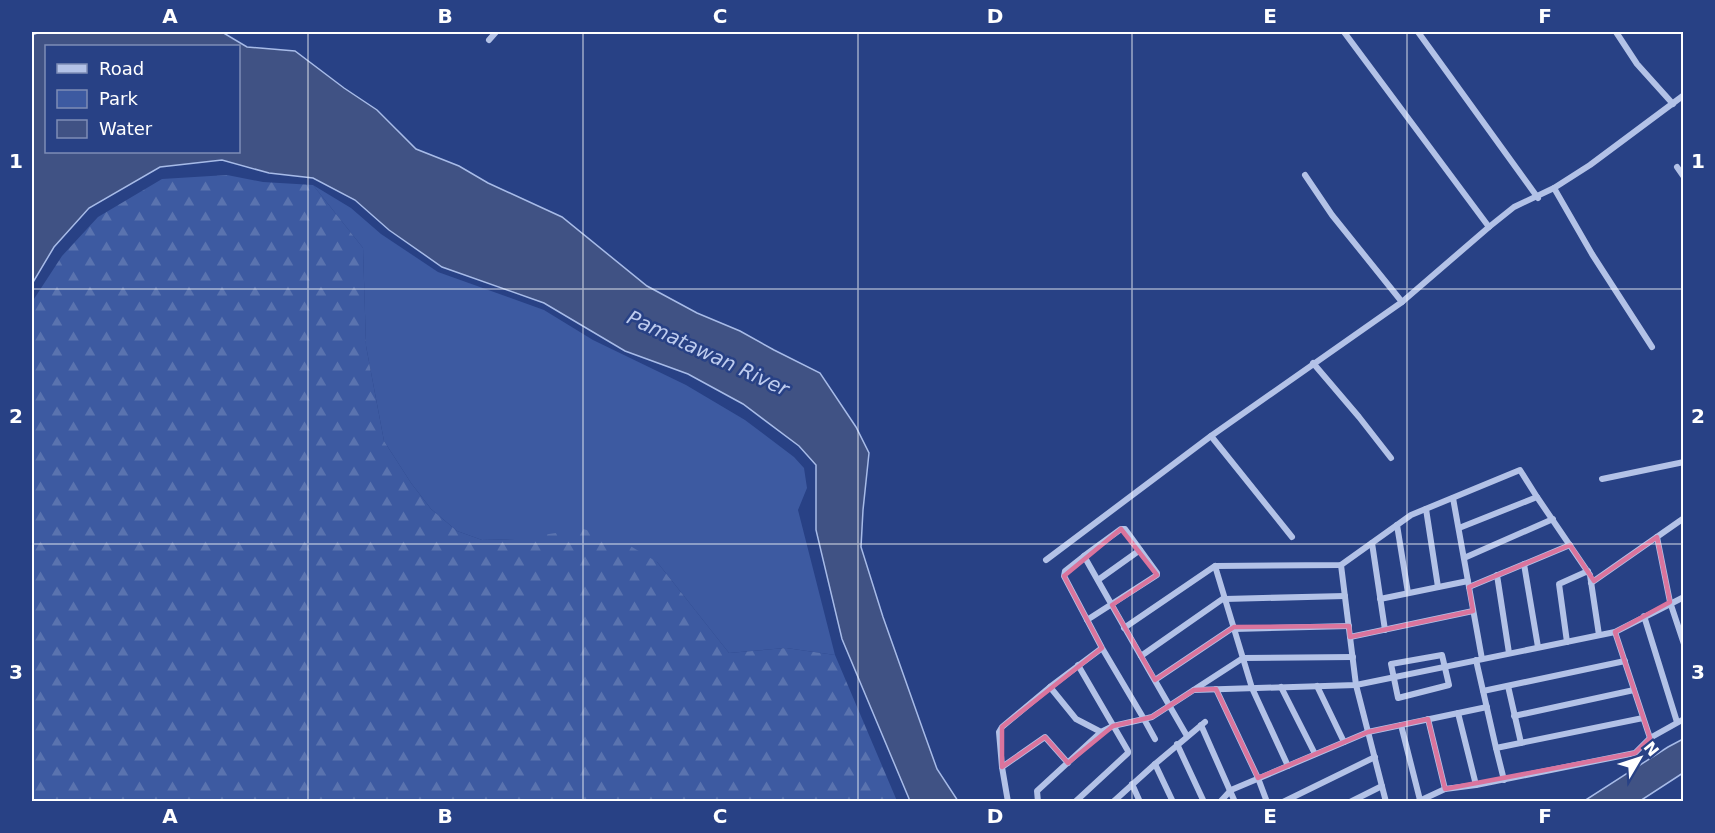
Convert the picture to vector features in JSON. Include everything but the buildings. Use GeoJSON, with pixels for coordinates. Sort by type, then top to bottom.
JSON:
{"type":"FeatureCollection","features":[{"type":"Feature","properties":{"kind":"street"},"geometry":{"type":"LineString","coordinates":[[489,40],[496,32]]}},
{"type":"Feature","properties":{"kind":"street"},"geometry":{"type":"LineString","coordinates":[[1344,32],[1489,227]]}},
{"type":"Feature","properties":{"kind":"street"},"geometry":{"type":"LineString","coordinates":[[1418,32],[1538,198]]}},
{"type":"Feature","properties":{"kind":"street"},"geometry":{"type":"LineString","coordinates":[[1616,32],[1637,64],[1673,104]]}},
{"type":"Feature","properties":{"kind":"street"},"geometry":{"type":"LineString","coordinates":[[1047,560],[1211,436],[1402,302],[1514,207],[1554,189],[1590,165],[1683,95]]}},
{"type":"Feature","properties":{"kind":"street"},"geometry":{"type":"LineString","coordinates":[[1677,167],[1683,177]]}},
{"type":"Feature","properties":{"kind":"street"},"geometry":{"type":"LineString","coordinates":[[1305,175],[1332,214],[1402,302]]}},
{"type":"Feature","properties":{"kind":"street"},"geometry":{"type":"LineString","coordinates":[[1554,189],[1592,254],[1652,347]]}},
{"type":"Feature","properties":{"kind":"street"},"geometry":{"type":"LineString","coordinates":[[1313,363],[1391,458]]}},
{"type":"Feature","properties":{"kind":"street"},"geometry":{"type":"LineString","coordinates":[[1211,436],[1292,537]]}},
{"type":"Feature","properties":{"kind":"street"},"geometry":{"type":"LineString","coordinates":[[1602,479],[1683,462]]}},
{"type":"Feature","properties":{"kind":"street"},"geometry":{"type":"LineString","coordinates":[[1124,628],[1215,566],[1341,565],[1411,515],[1520,470],[1590,575],[1599,635]]}},
{"type":"Feature","properties":{"kind":"street"},"geometry":{"type":"LineString","coordinates":[[1459,528],[1536,497]]}},
{"type":"Feature","properties":{"kind":"street"},"geometry":{"type":"LineString","coordinates":[[1453,498],[1473,611],[1483,692],[1503,780]]}},
{"type":"Feature","properties":{"kind":"street"},"geometry":{"type":"LineString","coordinates":[[1426,509],[1438,587]]}},
{"type":"Feature","properties":{"kind":"street"},"geometry":{"type":"LineString","coordinates":[[1592,583],[1683,518]]}},
{"type":"Feature","properties":{"kind":"street"},"geometry":{"type":"LineString","coordinates":[[1464,558],[1553,519]]}},
{"type":"Feature","properties":{"kind":"street"},"geometry":{"type":"LineString","coordinates":[[1397,525],[1408,593]]}},
{"type":"Feature","properties":{"kind":"street"},"geometry":{"type":"LineString","coordinates":[[1088,620],[1157,573],[1125,530],[1121,529],[1084,556],[1065,571],[1064,576],[1102,648],[1155,739]]}},
{"type":"Feature","properties":{"kind":"street"},"geometry":{"type":"LineString","coordinates":[[1657,537],[1670,602],[1683,644]]}},
{"type":"Feature","properties":{"kind":"street"},"geometry":{"type":"LineString","coordinates":[[1372,543],[1385,630]]}},
{"type":"Feature","properties":{"kind":"street"},"geometry":{"type":"LineString","coordinates":[[1380,599],[1438,587],[1468,584],[1497,575],[1570,545]]}},
{"type":"Feature","properties":{"kind":"street"},"geometry":{"type":"LineString","coordinates":[[1098,580],[1140,550]]}},
{"type":"Feature","properties":{"kind":"street"},"geometry":{"type":"LineString","coordinates":[[1084,556],[1187,736]]}},
{"type":"Feature","properties":{"kind":"street"},"geometry":{"type":"LineString","coordinates":[[1524,564],[1538,647]]}},
{"type":"Feature","properties":{"kind":"street"},"geometry":{"type":"LineString","coordinates":[[1341,565],[1356,685],[1386,801]]}},
{"type":"Feature","properties":{"kind":"street"},"geometry":{"type":"LineString","coordinates":[[1215,566],[1252,688],[1288,766]]}},
{"type":"Feature","properties":{"kind":"street"},"geometry":{"type":"LineString","coordinates":[[1567,642],[1559,584],[1588,571]]}},
{"type":"Feature","properties":{"kind":"street"},"geometry":{"type":"LineString","coordinates":[[1497,575],[1509,653]]}},
{"type":"Feature","properties":{"kind":"street"},"geometry":{"type":"LineString","coordinates":[[1140,656],[1225,599],[1345,596]]}},
{"type":"Feature","properties":{"kind":"street"},"geometry":{"type":"LineString","coordinates":[[1194,690],[1356,685],[1616,632],[1683,597]]}},
{"type":"Feature","properties":{"kind":"street"},"geometry":{"type":"LineString","coordinates":[[1350,637],[1473,611]]}},
{"type":"Feature","properties":{"kind":"street"},"geometry":{"type":"LineString","coordinates":[[1401,725],[1418,801],[1445,789],[1503,780],[1635,753],[1650,738],[1680,720],[1644,616]]}},
{"type":"Feature","properties":{"kind":"street"},"geometry":{"type":"LineString","coordinates":[[1155,680],[1234,628],[1349,626]]}},
{"type":"Feature","properties":{"kind":"street"},"geometry":{"type":"LineString","coordinates":[[1616,632],[1650,738]]}},
{"type":"Feature","properties":{"kind":"street"},"geometry":{"type":"LineString","coordinates":[[1008,801],[999,732],[1002,727],[1102,648]]}},
{"type":"Feature","properties":{"kind":"street"},"geometry":{"type":"LineString","coordinates":[[1442,655],[1449,685],[1398,698],[1393,677],[1391,664],[1442,655]]}},
{"type":"Feature","properties":{"kind":"street"},"geometry":{"type":"LineString","coordinates":[[1038,801],[1037,790],[1101,732],[1113,726],[1152,717],[1243,658],[1353,657]]}},
{"type":"Feature","properties":{"kind":"street"},"geometry":{"type":"LineString","coordinates":[[1483,692],[1625,661]]}},
{"type":"Feature","properties":{"kind":"street"},"geometry":{"type":"LineString","coordinates":[[1075,801],[1128,753],[1078,665]]}},
{"type":"Feature","properties":{"kind":"street"},"geometry":{"type":"LineString","coordinates":[[1317,686],[1344,742]]}},
{"type":"Feature","properties":{"kind":"street"},"geometry":{"type":"LineString","coordinates":[[1508,686],[1521,743]]}},
{"type":"Feature","properties":{"kind":"street"},"geometry":{"type":"LineString","coordinates":[[1050,687],[1076,719],[1101,732]]}},
{"type":"Feature","properties":{"kind":"street"},"geometry":{"type":"LineString","coordinates":[[1281,687],[1315,754]]}},
{"type":"Feature","properties":{"kind":"street"},"geometry":{"type":"LineString","coordinates":[[1216,689],[1268,801]]}},
{"type":"Feature","properties":{"kind":"street"},"geometry":{"type":"LineString","coordinates":[[1514,716],[1634,690]]}},
{"type":"Feature","properties":{"kind":"street"},"geometry":{"type":"LineString","coordinates":[[1220,801],[1231,790],[1368,732],[1487,707]]}},
{"type":"Feature","properties":{"kind":"street"},"geometry":{"type":"LineString","coordinates":[[1458,713],[1476,784]]}},
{"type":"Feature","properties":{"kind":"street"},"geometry":{"type":"LineString","coordinates":[[1496,748],[1642,718]]}},
{"type":"Feature","properties":{"kind":"street"},"geometry":{"type":"LineString","coordinates":[[1428,719],[1445,789]]}},
{"type":"Feature","properties":{"kind":"street"},"geometry":{"type":"LineString","coordinates":[[1113,801],[1203,723],[1235,801]]}},
{"type":"Feature","properties":{"kind":"street"},"geometry":{"type":"LineString","coordinates":[[1002,767],[1045,737],[1068,763]]}},
{"type":"Feature","properties":{"kind":"street"},"geometry":{"type":"LineString","coordinates":[[1177,744],[1204,801]]}},
{"type":"Feature","properties":{"kind":"street"},"geometry":{"type":"LineString","coordinates":[[1283,801],[1374,758]]}},
{"type":"Feature","properties":{"kind":"street"},"geometry":{"type":"LineString","coordinates":[[1155,764],[1173,801]]}},
{"type":"Feature","properties":{"kind":"street"},"geometry":{"type":"LineString","coordinates":[[1132,784],[1140,801]]}},
{"type":"Feature","properties":{"kind":"street"},"geometry":{"type":"LineString","coordinates":[[1350,801],[1382,786]]}},
{"type":"Feature","properties":{"kind":"highlighted area"},"geometry":{"type":"Polygon","coordinates":[[[1121,529],[1157,575],[1112,605],[1155,680],[1234,627],[1349,626],[1350,637],[1473,611],[1469,587],[1570,545],[1594,581],[1657,537],[1670,602],[1615,632],[1650,738],[1635,753],[1445,789],[1428,719],[1368,732],[1258,778],[1216,689],[1194,690],[1152,717],[1113,726],[1068,763],[1045,737],[1002,767],[1002,727],[1102,648],[1064,576],[1121,529]]]}},
{"type":"Feature","properties":{"kind":"green space"},"geometry":{"type":"Polygon","coordinates":[[[227,175],[263,182],[313,185],[363,248],[366,346],[384,441],[431,509],[457,531],[482,540],[515,539],[583,529],[617,538],[657,562],[729,653],[786,648],[835,655],[897,801],[32,801],[32,302],[62,256],[98,217],[162,179],[227,175]]]}},
{"type":"Feature","properties":{"kind":"green space"},"geometry":{"type":"Polygon","coordinates":[[[313,185],[351,208],[381,234],[438,272],[544,310],[593,340],[686,385],[745,420],[794,457],[804,468],[807,488],[798,510],[835,655],[786,648],[729,653],[657,562],[515,539],[482,540],[457,531],[431,509],[384,441],[366,346],[363,248],[313,185]]]}},
{"type":"Feature","properties":{"kind":"water","name":"Pamatawan River"},"geometry":{"type":"Polygon","coordinates":[[[40,32],[222,32],[247,47],[295,51],[377,110],[416,149],[459,166],[488,183],[562,217],[647,286],[820,373],[856,427],[869,453],[861,547],[883,617],[937,769],[958,801],[910,801],[842,639],[816,530],[816,465],[799,446],[743,404],[688,374],[625,351],[544,303],[442,267],[389,230],[355,200],[313,178],[269,173],[222,160],[160,167],[89,208],[54,247],[32,284],[32,35],[40,32]]]}},
{"type":"Feature","properties":{"kind":"water"},"geometry":{"type":"Polygon","coordinates":[[[1683,739],[1683,773],[1640,801],[1584,801],[1668,747],[1683,739]]]}}]}
